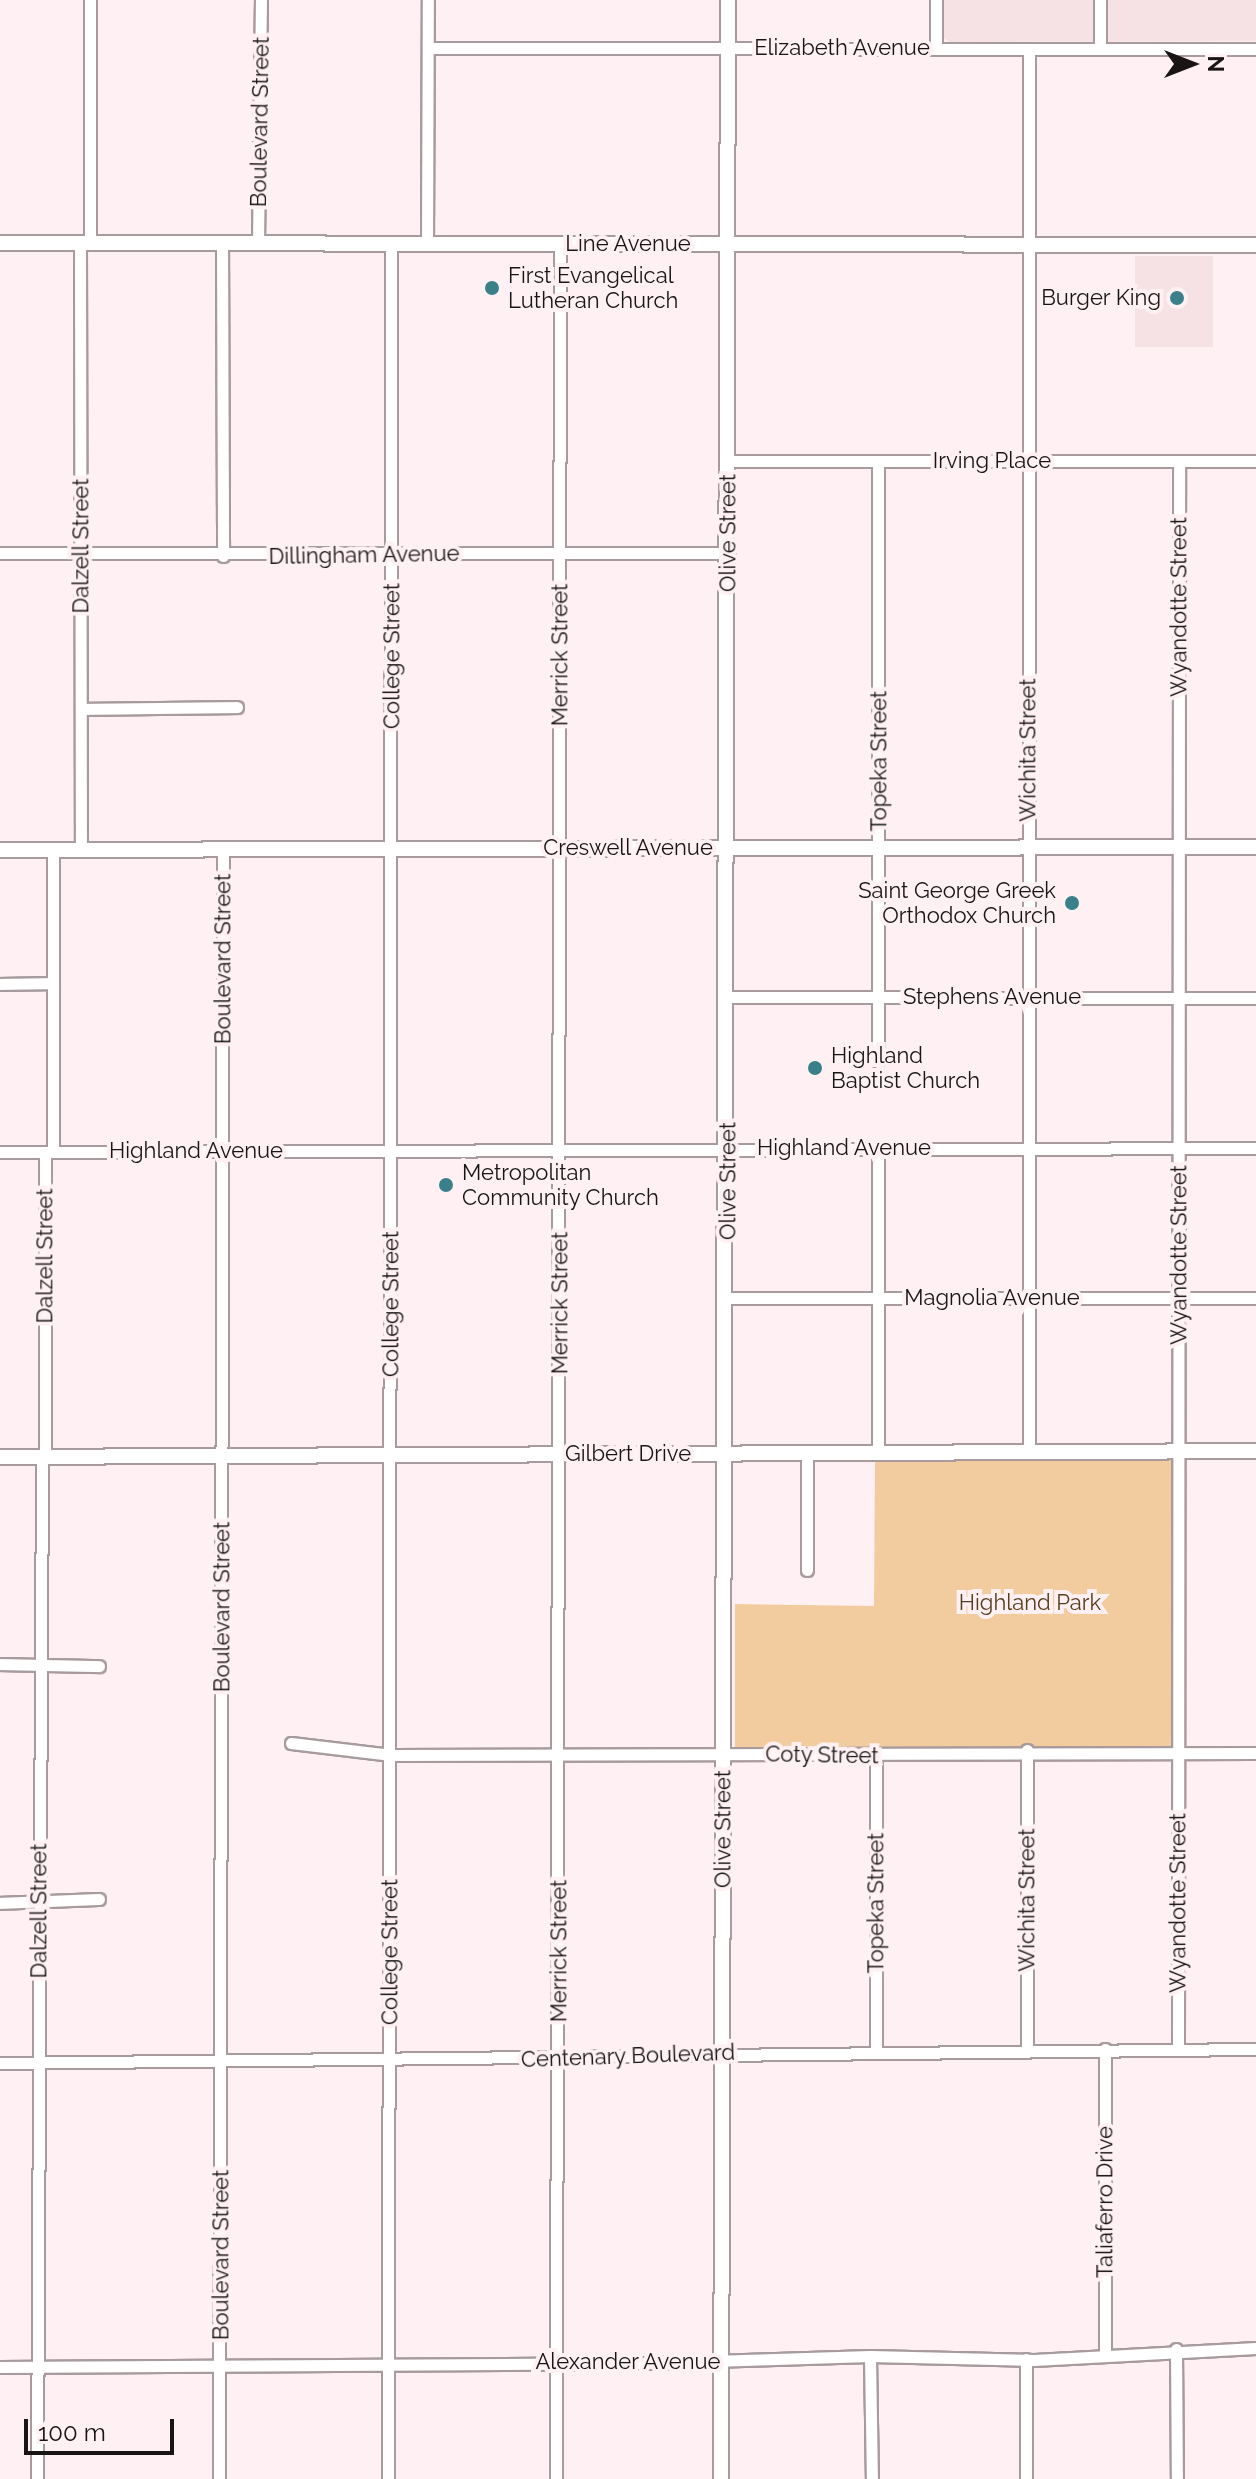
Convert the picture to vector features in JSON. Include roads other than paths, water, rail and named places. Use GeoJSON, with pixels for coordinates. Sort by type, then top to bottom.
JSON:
{"type":"FeatureCollection","features":[{"type":"Feature","properties":{"kind":"street","name":"Dalzell Street"},"geometry":{"type":"LineString","coordinates":[[81,849],[81,554],[90,0]]}},
{"type":"Feature","properties":{"kind":"street","name":"Boulevard Street"},"geometry":{"type":"LineString","coordinates":[[258,243],[261,0]]}},
{"type":"Feature","properties":{"kind":"street"},"geometry":{"type":"LineString","coordinates":[[427,243],[428,0]]}},
{"type":"Feature","properties":{"kind":"street","name":"Olive Street"},"geometry":{"type":"LineString","coordinates":[[721,2479],[729,997],[728,0]]}},
{"type":"Feature","properties":{"kind":"street"},"geometry":{"type":"LineString","coordinates":[[936,0],[936,49]]}},
{"type":"Feature","properties":{"kind":"street"},"geometry":{"type":"LineString","coordinates":[[1100,0],[1100,49]]}},
{"type":"Feature","properties":{"kind":"street","name":"Elizabeth Avenue"},"geometry":{"type":"LineString","coordinates":[[428,48],[1256,49]]}},
{"type":"Feature","properties":{"kind":"street","name":"Wichita Street"},"geometry":{"type":"LineString","coordinates":[[1029,49],[1029,1452]]}},
{"type":"Feature","properties":{"kind":"street","name":"Line Avenue"},"geometry":{"type":"LineString","coordinates":[[0,243],[1256,245]]}},
{"type":"Feature","properties":{"kind":"street"},"geometry":{"type":"LineString","coordinates":[[222,243],[223,556]]}},
{"type":"Feature","properties":{"kind":"street","name":"College Street"},"geometry":{"type":"LineString","coordinates":[[388,2479],[392,1455],[391,243]]}},
{"type":"Feature","properties":{"kind":"street","name":"Merrick Street"},"geometry":{"type":"LineString","coordinates":[[556,2479],[560,244]]}},
{"type":"Feature","properties":{"kind":"street","name":"Irving Place"},"geometry":{"type":"LineString","coordinates":[[728,461],[1256,461]]}},
{"type":"Feature","properties":{"kind":"street","name":"Topeka Street"},"geometry":{"type":"LineString","coordinates":[[878,461],[878,1061]]}},
{"type":"Feature","properties":{"kind":"street","name":"Wyandotte Street"},"geometry":{"type":"LineString","coordinates":[[1178,2049],[1179,462]]}},
{"type":"Feature","properties":{"kind":"street","name":"Dillingham Avenue"},"geometry":{"type":"LineString","coordinates":[[0,553],[223,556],[729,553]]}},
{"type":"Feature","properties":{"kind":"street"},"geometry":{"type":"LineString","coordinates":[[81,709],[237,707]]}},
{"type":"Feature","properties":{"kind":"street","name":"Creswell Avenue"},"geometry":{"type":"LineString","coordinates":[[0,850],[1256,847]]}},
{"type":"Feature","properties":{"kind":"street","name":"Dalzell Street"},"geometry":{"type":"LineString","coordinates":[[37,2479],[43,1457],[53,849]]}},
{"type":"Feature","properties":{"kind":"street","name":"Boulevard Street"},"geometry":{"type":"LineString","coordinates":[[219,2479],[223,850]]}},
{"type":"Feature","properties":{"kind":"street"},"geometry":{"type":"LineString","coordinates":[[0,984],[53,983]]}},
{"type":"Feature","properties":{"kind":"street","name":"Stephens Avenue"},"geometry":{"type":"LineString","coordinates":[[729,997],[1256,998]]}},
{"type":"Feature","properties":{"kind":"street"},"geometry":{"type":"LineString","coordinates":[[878,1148],[878,1452]]}},
{"type":"Feature","properties":{"kind":"street","name":"Highland Avenue"},"geometry":{"type":"LineString","coordinates":[[0,1152],[1256,1148]]}},
{"type":"Feature","properties":{"kind":"street","name":"Magnolia Avenue"},"geometry":{"type":"LineString","coordinates":[[728,1298],[1256,1298]]}},
{"type":"Feature","properties":{"kind":"street","name":"Gilbert Drive"},"geometry":{"type":"LineString","coordinates":[[0,1457],[1256,1451]]}},
{"type":"Feature","properties":{"kind":"street"},"geometry":{"type":"LineString","coordinates":[[807,1453],[807,1570]]}},
{"type":"Feature","properties":{"kind":"street"},"geometry":{"type":"LineString","coordinates":[[0,1664],[99,1666]]}},
{"type":"Feature","properties":{"kind":"street","name":"Coty Street"},"geometry":{"type":"LineString","coordinates":[[291,1743],[391,1755],[876,1756],[1027,1750],[1256,1753]]}},
{"type":"Feature","properties":{"kind":"street","name":"Wichita Street"},"geometry":{"type":"LineString","coordinates":[[1027,1750],[1027,2049]]}},
{"type":"Feature","properties":{"kind":"street","name":"Topeka Street"},"geometry":{"type":"LineString","coordinates":[[876,1756],[876,2049]]}},
{"type":"Feature","properties":{"kind":"street"},"geometry":{"type":"LineString","coordinates":[[0,1903],[99,1899]]}},
{"type":"Feature","properties":{"kind":"street","name":"Centenary Boulevard"},"geometry":{"type":"LineString","coordinates":[[0,2063],[558,2059],[876,2049],[1256,2049]]}},
{"type":"Feature","properties":{"kind":"street","name":"Taliaferro Drive"},"geometry":{"type":"LineString","coordinates":[[1105,2049],[1105,2356]]}},
{"type":"Feature","properties":{"kind":"street","name":"Alexander Avenue"},"geometry":{"type":"LineString","coordinates":[[0,2367],[722,2361],[870,2356],[1026,2359],[1176,2349],[1256,2348]]}},
{"type":"Feature","properties":{"kind":"street"},"geometry":{"type":"LineString","coordinates":[[1176,2349],[1177,2479]]}},
{"type":"Feature","properties":{"kind":"street"},"geometry":{"type":"LineString","coordinates":[[870,2356],[872,2479]]}},
{"type":"Feature","properties":{"kind":"street"},"geometry":{"type":"LineString","coordinates":[[1026,2359],[1026,2479]]}},
{"type":"Feature","properties":{"kind":"place","name":"First Evangelical Lutheran Church"},"geometry":{"type":"Point","coordinates":[492,288]}},
{"type":"Feature","properties":{"kind":"place","name":"Burger King"},"geometry":{"type":"Point","coordinates":[1177,298]}},
{"type":"Feature","properties":{"kind":"place","name":"Saint George Greek Orthodox Church"},"geometry":{"type":"Point","coordinates":[1072,903]}},
{"type":"Feature","properties":{"kind":"place","name":"Highland Baptist Church"},"geometry":{"type":"Point","coordinates":[815,1068]}},
{"type":"Feature","properties":{"kind":"place","name":"Metropolitan Community Church"},"geometry":{"type":"Point","coordinates":[446,1185]}},
{"type":"Feature","properties":{"kind":"park label","name":"Highland Park"},"geometry":{"type":"Point","coordinates":[1030,1603]}}]}
